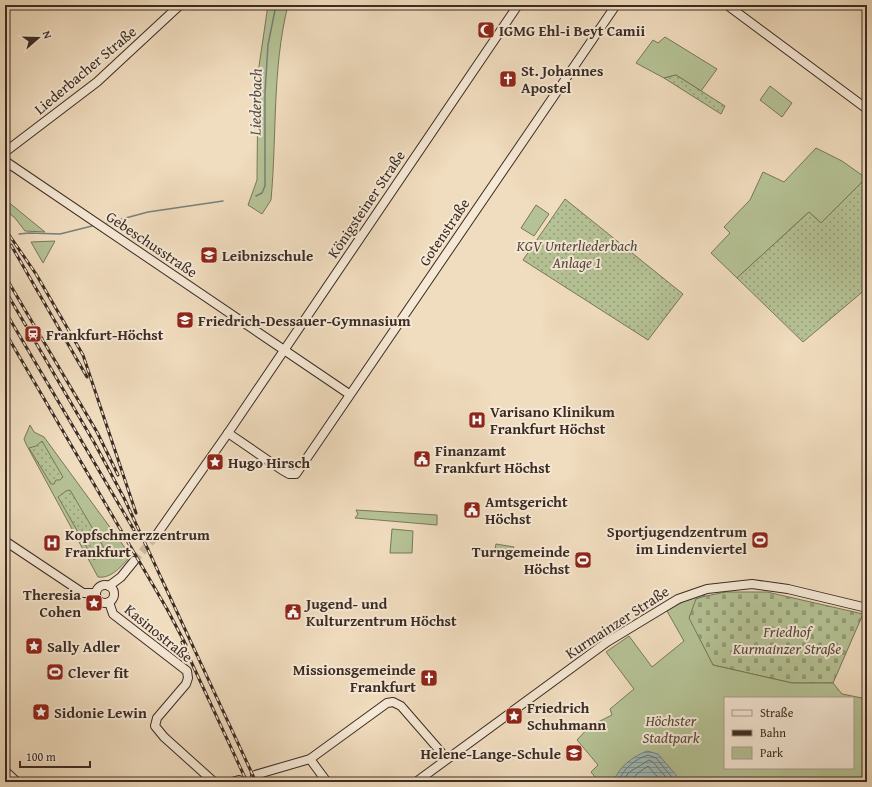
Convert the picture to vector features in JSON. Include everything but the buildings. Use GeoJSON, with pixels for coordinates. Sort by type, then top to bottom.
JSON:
{"type":"FeatureCollection","features":[{"type":"Feature","properties":{"kind":"main road","name":"Liederbacher Straße"},"geometry":{"type":"LineString","coordinates":[[5,152],[97,82],[180,5]]}},
{"type":"Feature","properties":{"kind":"main road","name":"Königsteiner Straße"},"geometry":{"type":"LineString","coordinates":[[155,537],[228,433],[518,5]]}},
{"type":"Feature","properties":{"kind":"main road","name":"Gotenstraße"},"geometry":{"type":"LineString","coordinates":[[228,433],[282,470],[289,474],[296,474],[349,394],[459,236],[616,5]]}},
{"type":"Feature","properties":{"kind":"main road"},"geometry":{"type":"LineString","coordinates":[[727,5],[867,109]]}},
{"type":"Feature","properties":{"kind":"main road","name":"Gebeschusstraße"},"geometry":{"type":"LineString","coordinates":[[5,162],[349,394]]}},
{"type":"Feature","properties":{"kind":"main road"},"geometry":{"type":"LineString","coordinates":[[5,541],[83,593],[96,593]]}},
{"type":"Feature","properties":{"kind":"main road"},"geometry":{"type":"LineString","coordinates":[[112,589],[104,585],[100,586],[96,593],[97,598],[101,602],[109,602],[113,598],[112,589],[134,561]]}},
{"type":"Feature","properties":{"kind":"main road","name":"Kurmainzer Straße"},"geometry":{"type":"LineString","coordinates":[[416,782],[607,642],[668,604],[690,594],[734,585],[760,585],[788,589],[867,608]]}},
{"type":"Feature","properties":{"kind":"main road","name":"Kasinostraße"},"geometry":{"type":"LineString","coordinates":[[109,602],[113,614],[184,667],[188,673],[186,684],[157,717],[154,723],[156,728],[164,737],[214,782]]}},
{"type":"Feature","properties":{"kind":"main road"},"geometry":{"type":"LineString","coordinates":[[255,775],[310,759],[387,703],[393,702],[401,706],[441,752],[441,757],[437,766]]}},
{"type":"Feature","properties":{"kind":"main road"},"geometry":{"type":"LineString","coordinates":[[441,752],[456,752]]}},
{"type":"Feature","properties":{"kind":"main road"},"geometry":{"type":"LineString","coordinates":[[310,759],[327,782]]}},
{"type":"Feature","properties":{"kind":"main road"},"geometry":{"type":"LineString","coordinates":[[5,771],[17,782]]}},
{"type":"Feature","properties":{"kind":"main road"},"geometry":{"type":"LineString","coordinates":[[232,782],[239,780],[236,782]]}},
{"type":"Feature","properties":{"kind":"green space"},"geometry":{"type":"Polygon","coordinates":[[[268,5],[288,5],[279,53],[271,200],[262,214],[248,205],[257,180],[258,73],[268,5]]]}},
{"type":"Feature","properties":{"kind":"green space"},"geometry":{"type":"Polygon","coordinates":[[[665,37],[717,69],[701,91],[676,75],[664,78],[636,63],[653,40],[658,43],[665,37]]]}},
{"type":"Feature","properties":{"kind":"green space"},"geometry":{"type":"Polygon","coordinates":[[[676,75],[725,106],[721,114],[664,78],[676,75]]]}},
{"type":"Feature","properties":{"kind":"green space"},"geometry":{"type":"Polygon","coordinates":[[[770,86],[792,103],[782,117],[760,100],[770,86]]]}},
{"type":"Feature","properties":{"kind":"green space"},"geometry":{"type":"Polygon","coordinates":[[[816,148],[842,161],[866,178],[821,223],[809,212],[737,278],[711,253],[730,233],[724,227],[750,200],[763,172],[784,182],[816,148]]]}},
{"type":"Feature","properties":{"kind":"green space"},"geometry":{"type":"Polygon","coordinates":[[[867,177],[867,288],[803,342],[737,278],[809,212],[821,223],[867,177]]]}},
{"type":"Feature","properties":{"kind":"green space","name":"KGV Unterliederbach Anlage 1"},"geometry":{"type":"Polygon","coordinates":[[[565,199],[683,294],[648,340],[523,260],[565,199]]]}},
{"type":"Feature","properties":{"kind":"green space"},"geometry":{"type":"Polygon","coordinates":[[[7,201],[45,232],[25,231],[15,218],[5,210],[5,203],[7,201]]]}},
{"type":"Feature","properties":{"kind":"green space"},"geometry":{"type":"Polygon","coordinates":[[[536,205],[549,214],[534,236],[521,228],[536,205]]]}},
{"type":"Feature","properties":{"kind":"green space"},"geometry":{"type":"Polygon","coordinates":[[[55,241],[43,263],[31,242],[55,241]]]}},
{"type":"Feature","properties":{"kind":"green space"},"geometry":{"type":"Polygon","coordinates":[[[30,425],[34,432],[44,437],[131,556],[112,574],[98,577],[26,444],[24,439],[30,425]]]}},
{"type":"Feature","properties":{"kind":"green space"},"geometry":{"type":"Polygon","coordinates":[[[42,441],[63,477],[60,480],[56,480],[54,484],[51,484],[29,448],[36,446],[42,441]]]}},
{"type":"Feature","properties":{"kind":"green space"},"geometry":{"type":"Polygon","coordinates":[[[70,490],[107,553],[100,555],[94,560],[58,497],[70,490]]]}},
{"type":"Feature","properties":{"kind":"green space"},"geometry":{"type":"Polygon","coordinates":[[[356,510],[437,515],[437,525],[355,518],[358,514],[356,510]]]}},
{"type":"Feature","properties":{"kind":"green space"},"geometry":{"type":"Polygon","coordinates":[[[392,529],[413,531],[412,553],[390,553],[392,529]]]}},
{"type":"Feature","properties":{"kind":"green space"},"geometry":{"type":"Polygon","coordinates":[[[496,544],[514,547],[508,557],[493,558],[496,544]]]}},
{"type":"Feature","properties":{"kind":"green space","name":"Friedhof Kurmainzer Straße"},"geometry":{"type":"Polygon","coordinates":[[[726,592],[767,592],[863,614],[833,683],[792,683],[713,665],[688,618],[696,598],[726,592]]]}},
{"type":"Feature","properties":{"kind":"green space","name":"Höchster Stadtpark"},"geometry":{"type":"Polygon","coordinates":[[[701,594],[705,596],[696,599],[689,618],[713,665],[792,683],[833,683],[842,694],[867,699],[867,782],[599,782],[591,772],[598,765],[577,740],[590,726],[612,715],[610,709],[634,689],[606,652],[629,636],[652,667],[684,641],[667,611],[684,601],[701,594]]]}},
{"type":"Feature","properties":{"kind":"water"},"geometry":{"type":"Polygon","coordinates":[[[647,751],[658,754],[682,782],[613,782],[622,767],[636,756],[647,751]]]}},
{"type":"Feature","properties":{"kind":"waterway","name":"Liederbach"},"geometry":{"type":"LineString","coordinates":[[256,196],[262,193],[265,186],[265,92],[268,45],[276,5]]}},
{"type":"Feature","properties":{"kind":"waterway","name":"Liederbach"},"geometry":{"type":"LineString","coordinates":[[107,223],[148,212],[223,201]]}},
{"type":"Feature","properties":{"kind":"waterway","name":"Liederbach"},"geometry":{"type":"LineString","coordinates":[[19,234],[60,234],[92,226]]}},
{"type":"Feature","properties":{"kind":"tunnel"},"geometry":{"type":"LineString","coordinates":[[134,561],[155,537]]}},
{"type":"Feature","properties":{"kind":"tunnel"},"geometry":{"type":"LineString","coordinates":[[239,780],[255,775]]}},
{"type":"Feature","properties":{"kind":"railway"},"geometry":{"type":"LineString","coordinates":[[5,229],[36,274],[83,355],[136,513]]}},
{"type":"Feature","properties":{"kind":"railway"},"geometry":{"type":"LineString","coordinates":[[11,245],[87,377]]}},
{"type":"Feature","properties":{"kind":"railway"},"geometry":{"type":"LineString","coordinates":[[5,276],[97,432],[118,475]]}},
{"type":"Feature","properties":{"kind":"railway"},"geometry":{"type":"LineString","coordinates":[[5,290],[95,444],[124,498],[256,782]]}},
{"type":"Feature","properties":{"kind":"railway"},"geometry":{"type":"LineString","coordinates":[[5,311],[134,530]]}},
{"type":"Feature","properties":{"kind":"railway"},"geometry":{"type":"LineString","coordinates":[[5,332],[167,609],[186,645]]}},
{"type":"Feature","properties":{"kind":"railway"},"geometry":{"type":"LineString","coordinates":[[182,642],[247,782]]}},
{"type":"Feature","properties":{"kind":"place","name":"IGMG Ehl-i Beyt Camii"},"geometry":{"type":"Point","coordinates":[486,30]}},
{"type":"Feature","properties":{"kind":"place","name":"St. Johannes Apostel"},"geometry":{"type":"Point","coordinates":[508,79]}},
{"type":"Feature","properties":{"kind":"place","name":"Leibnizschule"},"geometry":{"type":"Point","coordinates":[209,255]}},
{"type":"Feature","properties":{"kind":"place","name":"Friedrich-Dessauer-Gymnasium"},"geometry":{"type":"Point","coordinates":[185,320]}},
{"type":"Feature","properties":{"kind":"place","name":"Frankfurt-Höchst"},"geometry":{"type":"Point","coordinates":[33,334]}},
{"type":"Feature","properties":{"kind":"place","name":"Varisano Klinikum Frankfurt Höchst"},"geometry":{"type":"Point","coordinates":[477,420]}},
{"type":"Feature","properties":{"kind":"place","name":"Finanzamt Frankfurt Höchst"},"geometry":{"type":"Point","coordinates":[422,459]}},
{"type":"Feature","properties":{"kind":"place","name":"Hugo Hirsch"},"geometry":{"type":"Point","coordinates":[215,462]}},
{"type":"Feature","properties":{"kind":"place","name":"Amtsgericht Höchst"},"geometry":{"type":"Point","coordinates":[472,510]}},
{"type":"Feature","properties":{"kind":"place","name":"Sportjugendzentrum im Lindenviertel"},"geometry":{"type":"Point","coordinates":[760,540]}},
{"type":"Feature","properties":{"kind":"place","name":"Kopfschmerzzentrum Frankfurt"},"geometry":{"type":"Point","coordinates":[52,543]}},
{"type":"Feature","properties":{"kind":"place","name":"Turngemeinde Höchst"},"geometry":{"type":"Point","coordinates":[583,560]}},
{"type":"Feature","properties":{"kind":"place","name":"Theresia Cohen"},"geometry":{"type":"Point","coordinates":[94,603]}},
{"type":"Feature","properties":{"kind":"place","name":"Jugend- und Kulturzentrum Höchst"},"geometry":{"type":"Point","coordinates":[293,612]}},
{"type":"Feature","properties":{"kind":"place","name":"Sally Adler"},"geometry":{"type":"Point","coordinates":[34,646]}},
{"type":"Feature","properties":{"kind":"place","name":"Clever fit"},"geometry":{"type":"Point","coordinates":[55,672]}},
{"type":"Feature","properties":{"kind":"place","name":"Missionsgemeinde Frankfurt"},"geometry":{"type":"Point","coordinates":[429,678]}},
{"type":"Feature","properties":{"kind":"place","name":"Sidonie Lewin"},"geometry":{"type":"Point","coordinates":[41,712]}},
{"type":"Feature","properties":{"kind":"place","name":"Friedrich Schuhmann"},"geometry":{"type":"Point","coordinates":[514,716]}},
{"type":"Feature","properties":{"kind":"place","name":"Helene-Lange-Schule"},"geometry":{"type":"Point","coordinates":[574,753]}}]}
